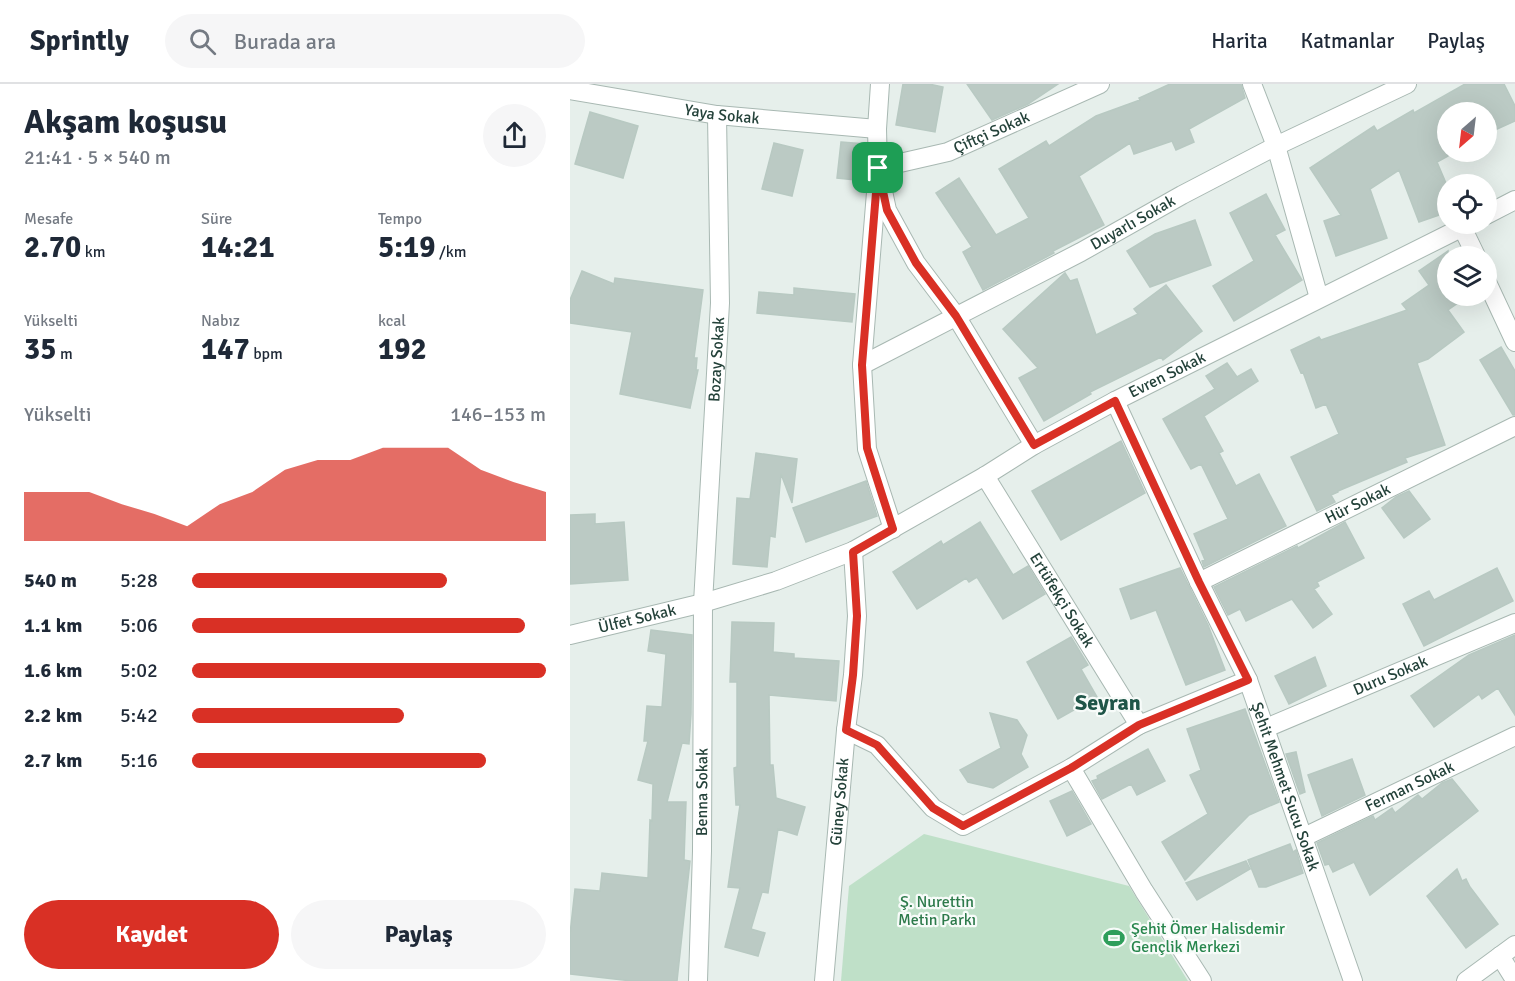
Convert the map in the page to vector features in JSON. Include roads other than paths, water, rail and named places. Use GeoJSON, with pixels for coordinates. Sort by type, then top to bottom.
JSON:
{"type":"FeatureCollection","features":[{"type":"Feature","properties":{"kind":"street"},"geometry":{"type":"LineString","coordinates":[[880,84],[877,129],[878,168],[862,365],[867,448],[893,529]]}},
{"type":"Feature","properties":{"kind":"street","name":"Çiftçi Sokak"},"geometry":{"type":"LineString","coordinates":[[878,168],[948,152],[1100,84]]}},
{"type":"Feature","properties":{"kind":"street"},"geometry":{"type":"LineString","coordinates":[[1252,84],[1276,146],[1319,298]]}},
{"type":"Feature","properties":{"kind":"street","name":"Duyarlı Sokak"},"geometry":{"type":"LineString","coordinates":[[862,365],[1081,252],[1182,195],[1276,146],[1407,84]]}},
{"type":"Feature","properties":{"kind":"street","name":"Yaya Sokak"},"geometry":{"type":"LineString","coordinates":[[570,90],[717,115],[877,129]]}},
{"type":"Feature","properties":{"kind":"street","name":"Bozay Sokak"},"geometry":{"type":"LineString","coordinates":[[703,603],[720,303],[717,115]]}},
{"type":"Feature","properties":{"kind":"street"},"geometry":{"type":"LineString","coordinates":[[878,168],[887,210],[916,263],[956,316],[1034,445]]}},
{"type":"Feature","properties":{"kind":"street"},"geometry":{"type":"LineString","coordinates":[[1497,209],[1515,200]]}},
{"type":"Feature","properties":{"kind":"street","name":"Evren Sokak"},"geometry":{"type":"LineString","coordinates":[[703,603],[776,581],[853,552],[1034,445],[1115,401],[1447,234]]}},
{"type":"Feature","properties":{"kind":"street"},"geometry":{"type":"LineString","coordinates":[[1497,304],[1515,342]]}},
{"type":"Feature","properties":{"kind":"street","name":"Şehit Mehmet Sucu Sokak"},"geometry":{"type":"LineString","coordinates":[[1115,401],[1199,582],[1248,680],[1353,981]]}},
{"type":"Feature","properties":{"kind":"street","name":"Hür Sokak"},"geometry":{"type":"LineString","coordinates":[[1199,582],[1515,426]]}},
{"type":"Feature","properties":{"kind":"street","name":"Ertüfekçi Sokak"},"geometry":{"type":"LineString","coordinates":[[985,476],[1139,725]]}},
{"type":"Feature","properties":{"kind":"street","name":"Güney Sokak"},"geometry":{"type":"LineString","coordinates":[[824,981],[857,616],[853,552]]}},
{"type":"Feature","properties":{"kind":"street","name":"Ülfet Sokak"},"geometry":{"type":"LineString","coordinates":[[570,635],[703,603]]}},
{"type":"Feature","properties":{"kind":"street","name":"Benna Sokak"},"geometry":{"type":"LineString","coordinates":[[698,981],[702,851],[703,603]]}},
{"type":"Feature","properties":{"kind":"street","name":"Duru Sokak"},"geometry":{"type":"LineString","coordinates":[[1266,728],[1515,623]]}},
{"type":"Feature","properties":{"kind":"street"},"geometry":{"type":"LineString","coordinates":[[846,730],[877,745],[933,808],[963,826],[1071,768],[1139,725],[1248,680]]}},
{"type":"Feature","properties":{"kind":"street","name":"Ferman Sokak"},"geometry":{"type":"LineString","coordinates":[[1304,837],[1515,736]]}},
{"type":"Feature","properties":{"kind":"street"},"geometry":{"type":"LineString","coordinates":[[1071,768],[1144,891],[1202,981]]}},
{"type":"Feature","properties":{"kind":"street"},"geometry":{"type":"LineString","coordinates":[[1466,981],[1508,951],[1515,980]]}},
{"type":"Feature","properties":{"kind":"place","name":"Şehit Ömer Halisdemir Gençlik Merkezi"},"geometry":{"type":"Point","coordinates":[1114,938]}},
{"type":"Feature","properties":{"kind":"district","name":"Seyran"},"geometry":{"type":"Point","coordinates":[1108,702]}},
{"type":"Feature","properties":{"kind":"park label","name":"Ş. Nurettin Metin Parkı"},"geometry":{"type":"Point","coordinates":[937,911]}}]}
